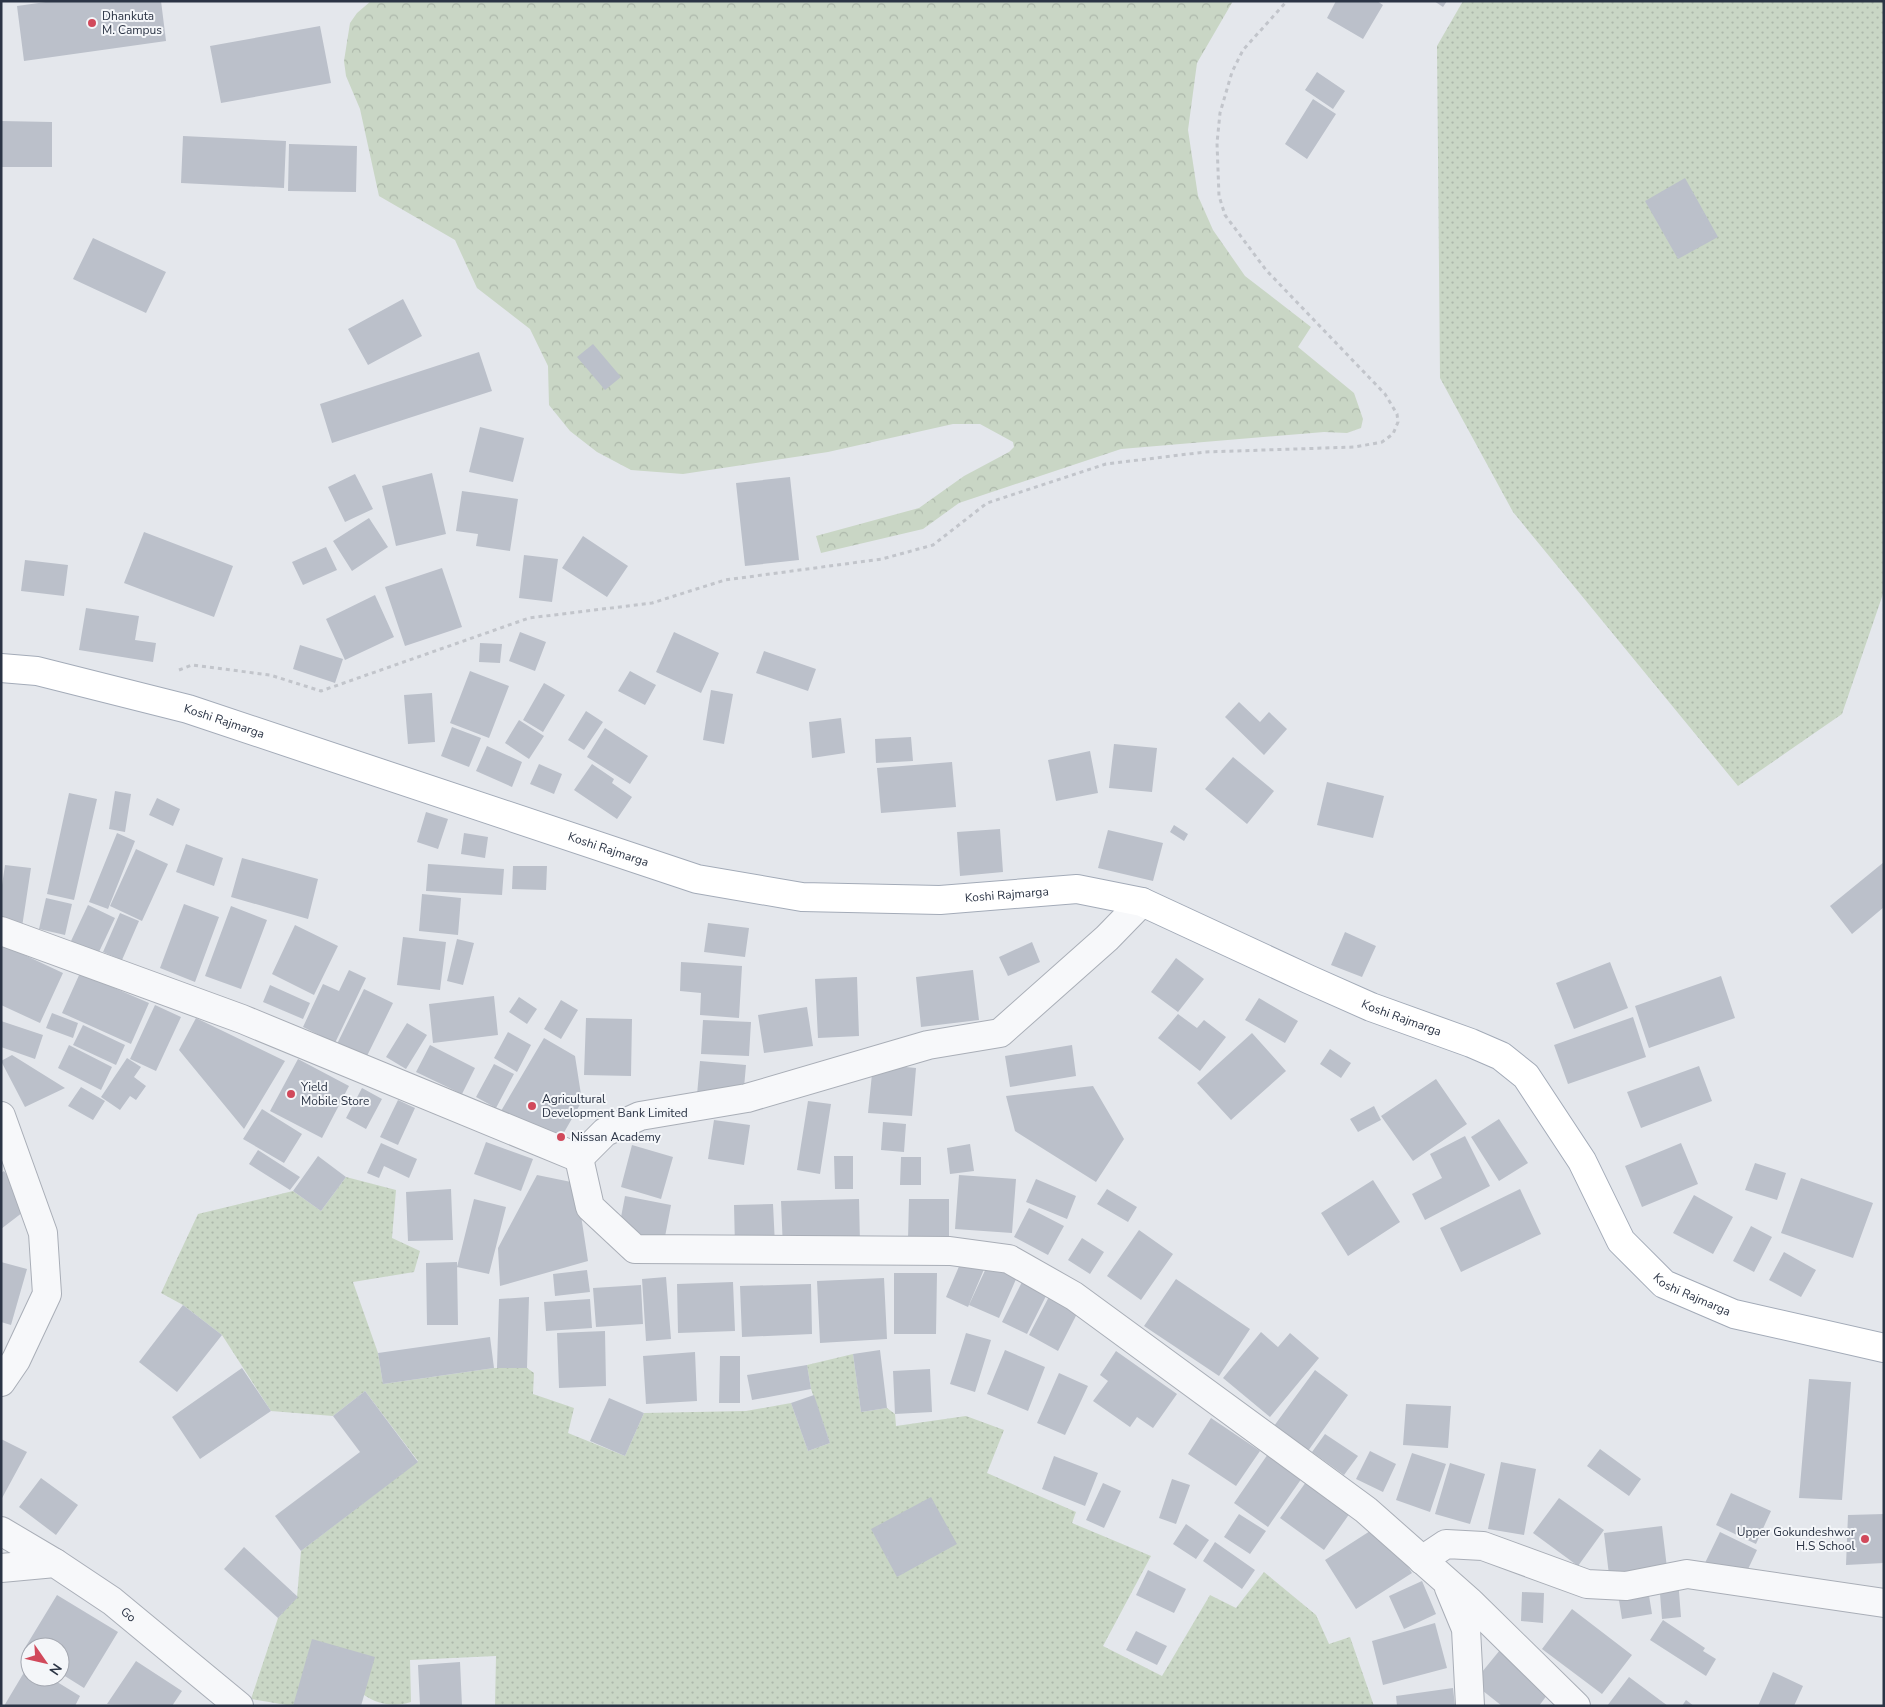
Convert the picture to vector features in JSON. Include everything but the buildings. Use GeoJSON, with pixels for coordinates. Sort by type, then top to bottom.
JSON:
{"type":"FeatureCollection","features":[{"type":"Feature","properties":{"kind":"main road","name":"Koshi Rajmarga"},"geometry":{"type":"LineString","coordinates":[[1,668],[38,671],[188,709],[697,879],[802,896],[940,900],[1077,889],[1142,902],[1308,979],[1500,1056],[1526,1076],[1582,1161],[1622,1241],[1664,1284],[1734,1314],[1884,1348]]}},
{"type":"Feature","properties":{"kind":"street"},"geometry":{"type":"LineString","coordinates":[[579,1158],[605,1132],[640,1116],[747,1098],[928,1045],[1000,1033],[1107,938],[1142,902]]}},
{"type":"Feature","properties":{"kind":"street"},"geometry":{"type":"LineString","coordinates":[[1,931],[242,1020],[579,1158]]}},
{"type":"Feature","properties":{"kind":"street"},"geometry":{"type":"LineString","coordinates":[[1,1116],[43,1233],[47,1294],[16,1360],[1,1382]]}},
{"type":"Feature","properties":{"kind":"street"},"geometry":{"type":"LineString","coordinates":[[579,1158],[590,1208],[635,1249],[950,1251],[1008,1259],[1074,1296],[1366,1510],[1445,1579],[1576,1706]]}},
{"type":"Feature","properties":{"kind":"street","name":"Go"},"geometry":{"type":"LineString","coordinates":[[1,1531],[55,1563],[112,1601],[239,1706]]}},
{"type":"Feature","properties":{"kind":"street"},"geometry":{"type":"LineString","coordinates":[[1422,1560],[1446,1544],[1483,1546],[1587,1584],[1626,1586],[1687,1574],[1884,1603]]}},
{"type":"Feature","properties":{"kind":"street"},"geometry":{"type":"LineString","coordinates":[[1,1568],[55,1563]]}},
{"type":"Feature","properties":{"kind":"street"},"geometry":{"type":"LineString","coordinates":[[1445,1579],[1466,1628],[1470,1706]]}},
{"type":"Feature","properties":{"kind":"path"},"geometry":{"type":"LineString","coordinates":[[175,671],[192,665],[270,675],[321,691],[529,618],[652,603],[725,580],[882,559],[933,545],[987,503],[1106,464],[1205,452],[1355,447],[1382,442],[1393,434],[1398,422],[1397,414],[1385,394],[1266,270],[1225,215],[1219,196],[1217,143],[1220,113],[1232,72],[1243,50],[1287,1]]}},
{"type":"Feature","properties":{"kind":"green space"},"geometry":{"type":"Polygon","coordinates":[[[371,1],[1233,1],[1197,63],[1188,130],[1198,196],[1213,230],[1245,276],[1311,327],[1298,347],[1354,393],[1363,419],[1361,428],[1347,433],[1324,432],[1121,449],[959,503],[923,529],[821,553],[816,536],[919,508],[964,476],[1009,452],[1014,447],[1013,442],[980,424],[953,424],[828,452],[683,474],[631,470],[597,452],[570,431],[549,405],[548,366],[530,329],[477,288],[455,240],[379,196],[360,109],[346,76],[344,61],[350,23],[357,13],[371,1]]]}},
{"type":"Feature","properties":{"kind":"green space"},"geometry":{"type":"Polygon","coordinates":[[[1463,1],[1884,1],[1884,591],[1842,714],[1738,786],[1513,512],[1440,378],[1437,46],[1463,1]]]}},
{"type":"Feature","properties":{"kind":"green space"},"geometry":{"type":"Polygon","coordinates":[[[346,1177],[396,1190],[392,1238],[420,1251],[414,1272],[353,1282],[378,1353],[383,1384],[494,1368],[527,1368],[534,1373],[533,1394],[574,1408],[568,1433],[625,1456],[644,1413],[746,1411],[791,1403],[808,1451],[830,1443],[811,1389],[807,1365],[853,1354],[861,1412],[887,1408],[895,1414],[896,1426],[966,1416],[1004,1430],[987,1473],[1076,1512],[1072,1523],[1151,1556],[1103,1646],[1162,1676],[1210,1595],[1236,1608],[1264,1572],[1316,1615],[1329,1644],[1350,1637],[1374,1706],[495,1706],[496,1656],[410,1660],[411,1702],[405,1704],[381,1703],[364,1695],[293,1706],[251,1699],[278,1618],[297,1597],[301,1551],[418,1461],[365,1391],[333,1416],[271,1411],[222,1335],[183,1305],[161,1293],[198,1214],[293,1191],[321,1211],[346,1177]]]}},
{"type":"Feature","properties":{"kind":"place","name":"Dhankuta M. Campus"},"geometry":{"type":"Point","coordinates":[92,23]}},
{"type":"Feature","properties":{"kind":"place","name":"Yield Mobile Store"},"geometry":{"type":"Point","coordinates":[291,1094]}},
{"type":"Feature","properties":{"kind":"place","name":"Agricultural Development Bank Limited"},"geometry":{"type":"Point","coordinates":[532,1106]}},
{"type":"Feature","properties":{"kind":"place","name":"Nissan Academy"},"geometry":{"type":"Point","coordinates":[561,1137]}},
{"type":"Feature","properties":{"kind":"place","name":"Upper Gokundeshwor H.S School"},"geometry":{"type":"Point","coordinates":[1865,1539]}}]}
